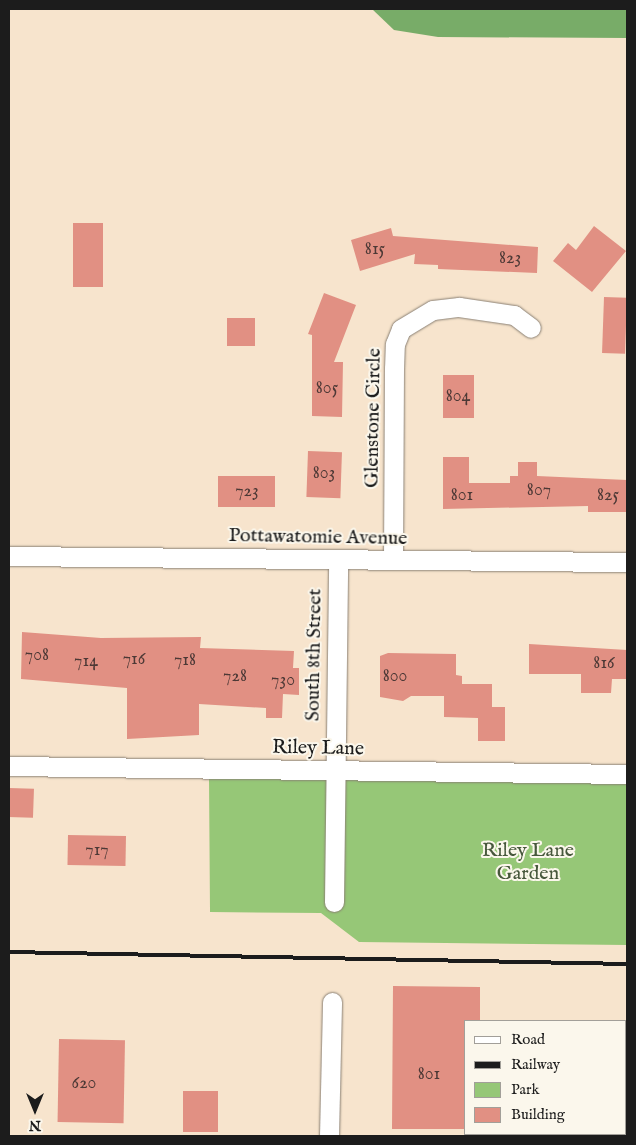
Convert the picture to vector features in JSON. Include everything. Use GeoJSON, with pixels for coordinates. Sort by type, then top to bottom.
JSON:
{"type":"FeatureCollection","features":[{"type":"Feature","properties":{"kind":"street","name":"Glenstone Circle"},"geometry":{"type":"LineString","coordinates":[[393,560],[394,369],[395,344],[402,329],[433,310],[459,307],[514,315],[531,328]]}},
{"type":"Feature","properties":{"kind":"street","name":"Pottawatomie Avenue"},"geometry":{"type":"LineString","coordinates":[[9,556],[627,562]]}},
{"type":"Feature","properties":{"kind":"street","name":"South 8th Street"},"geometry":{"type":"LineString","coordinates":[[334,902],[338,560]]}},
{"type":"Feature","properties":{"kind":"street","name":"Riley Lane"},"geometry":{"type":"LineString","coordinates":[[9,766],[627,774]]}},
{"type":"Feature","properties":{"kind":"street"},"geometry":{"type":"LineString","coordinates":[[328,1136],[332,1002]]}},
{"type":"Feature","properties":{"kind":"green space"},"geometry":{"type":"Polygon","coordinates":[[[372,9],[627,9],[627,38],[438,37],[394,30],[372,9]]]}},
{"type":"Feature","properties":{"kind":"green space","name":"Riley Lane Garden"},"geometry":{"type":"Polygon","coordinates":[[[209,778],[627,781],[627,945],[359,942],[321,913],[210,912],[209,778]]]}},
{"type":"Feature","properties":{"kind":"building"},"geometry":{"type":"Polygon","coordinates":[[[73,223],[103,223],[103,287],[73,287],[73,223]]]}},
{"type":"Feature","properties":{"kind":"building"},"geometry":{"type":"Polygon","coordinates":[[[594,226],[626,251],[592,292],[553,261],[568,243],[576,250],[594,226]]]}},
{"type":"Feature","properties":{"kind":"building"},"geometry":{"type":"Polygon","coordinates":[[[391,228],[393,236],[538,247],[537,273],[438,269],[438,265],[414,264],[415,254],[360,271],[351,240],[391,228]]]}},
{"type":"Feature","properties":{"kind":"building"},"geometry":{"type":"Polygon","coordinates":[[[324,293],[356,305],[334,362],[343,362],[342,417],[312,416],[312,335],[308,334],[324,293]]]}},
{"type":"Feature","properties":{"kind":"building"},"geometry":{"type":"Polygon","coordinates":[[[604,297],[627,298],[625,354],[602,353],[604,297]]]}},
{"type":"Feature","properties":{"kind":"building"},"geometry":{"type":"Polygon","coordinates":[[[227,318],[255,318],[255,346],[227,346],[227,318]]]}},
{"type":"Feature","properties":{"kind":"building"},"geometry":{"type":"Polygon","coordinates":[[[443,375],[474,375],[474,418],[443,418],[443,375]]]}},
{"type":"Feature","properties":{"kind":"building"},"geometry":{"type":"Polygon","coordinates":[[[308,451],[342,452],[340,498],[306,497],[308,451]]]}},
{"type":"Feature","properties":{"kind":"building"},"geometry":{"type":"Polygon","coordinates":[[[443,457],[469,457],[469,483],[510,483],[510,476],[518,476],[518,462],[537,462],[537,476],[627,480],[627,512],[588,512],[588,506],[443,509],[443,457]]]}},
{"type":"Feature","properties":{"kind":"building"},"geometry":{"type":"Polygon","coordinates":[[[218,476],[275,476],[275,507],[218,507],[218,476]]]}},
{"type":"Feature","properties":{"kind":"building"},"geometry":{"type":"Polygon","coordinates":[[[22,632],[101,638],[201,637],[200,648],[294,651],[293,668],[299,668],[299,695],[283,694],[282,718],[266,718],[266,708],[199,704],[199,735],[127,739],[127,688],[21,679],[22,632]]]}},
{"type":"Feature","properties":{"kind":"building"},"geometry":{"type":"Polygon","coordinates":[[[529,644],[627,650],[627,679],[612,679],[611,693],[581,693],[581,674],[529,674],[529,644]]]}},
{"type":"Feature","properties":{"kind":"building"},"geometry":{"type":"Polygon","coordinates":[[[388,653],[456,654],[456,675],[462,676],[462,684],[492,684],[492,707],[505,707],[505,741],[478,741],[478,718],[444,717],[444,696],[411,696],[403,701],[380,697],[380,656],[388,653]]]}},
{"type":"Feature","properties":{"kind":"building"},"geometry":{"type":"Polygon","coordinates":[[[9,788],[34,789],[33,818],[9,817],[9,788]]]}},
{"type":"Feature","properties":{"kind":"building"},"geometry":{"type":"Polygon","coordinates":[[[68,835],[126,836],[125,866],[67,865],[68,835]]]}},
{"type":"Feature","properties":{"kind":"building"},"geometry":{"type":"Polygon","coordinates":[[[393,986],[480,987],[480,1020],[464,1020],[464,1129],[392,1129],[393,986]]]}},
{"type":"Feature","properties":{"kind":"building"},"geometry":{"type":"Polygon","coordinates":[[[59,1039],[125,1040],[124,1123],[58,1122],[59,1039]]]}},
{"type":"Feature","properties":{"kind":"building"},"geometry":{"type":"Polygon","coordinates":[[[183,1091],[218,1091],[218,1132],[183,1132],[183,1091]]]}},
{"type":"Feature","properties":{"kind":"railway"},"geometry":{"type":"LineString","coordinates":[[9,952],[627,964]]}}]}
